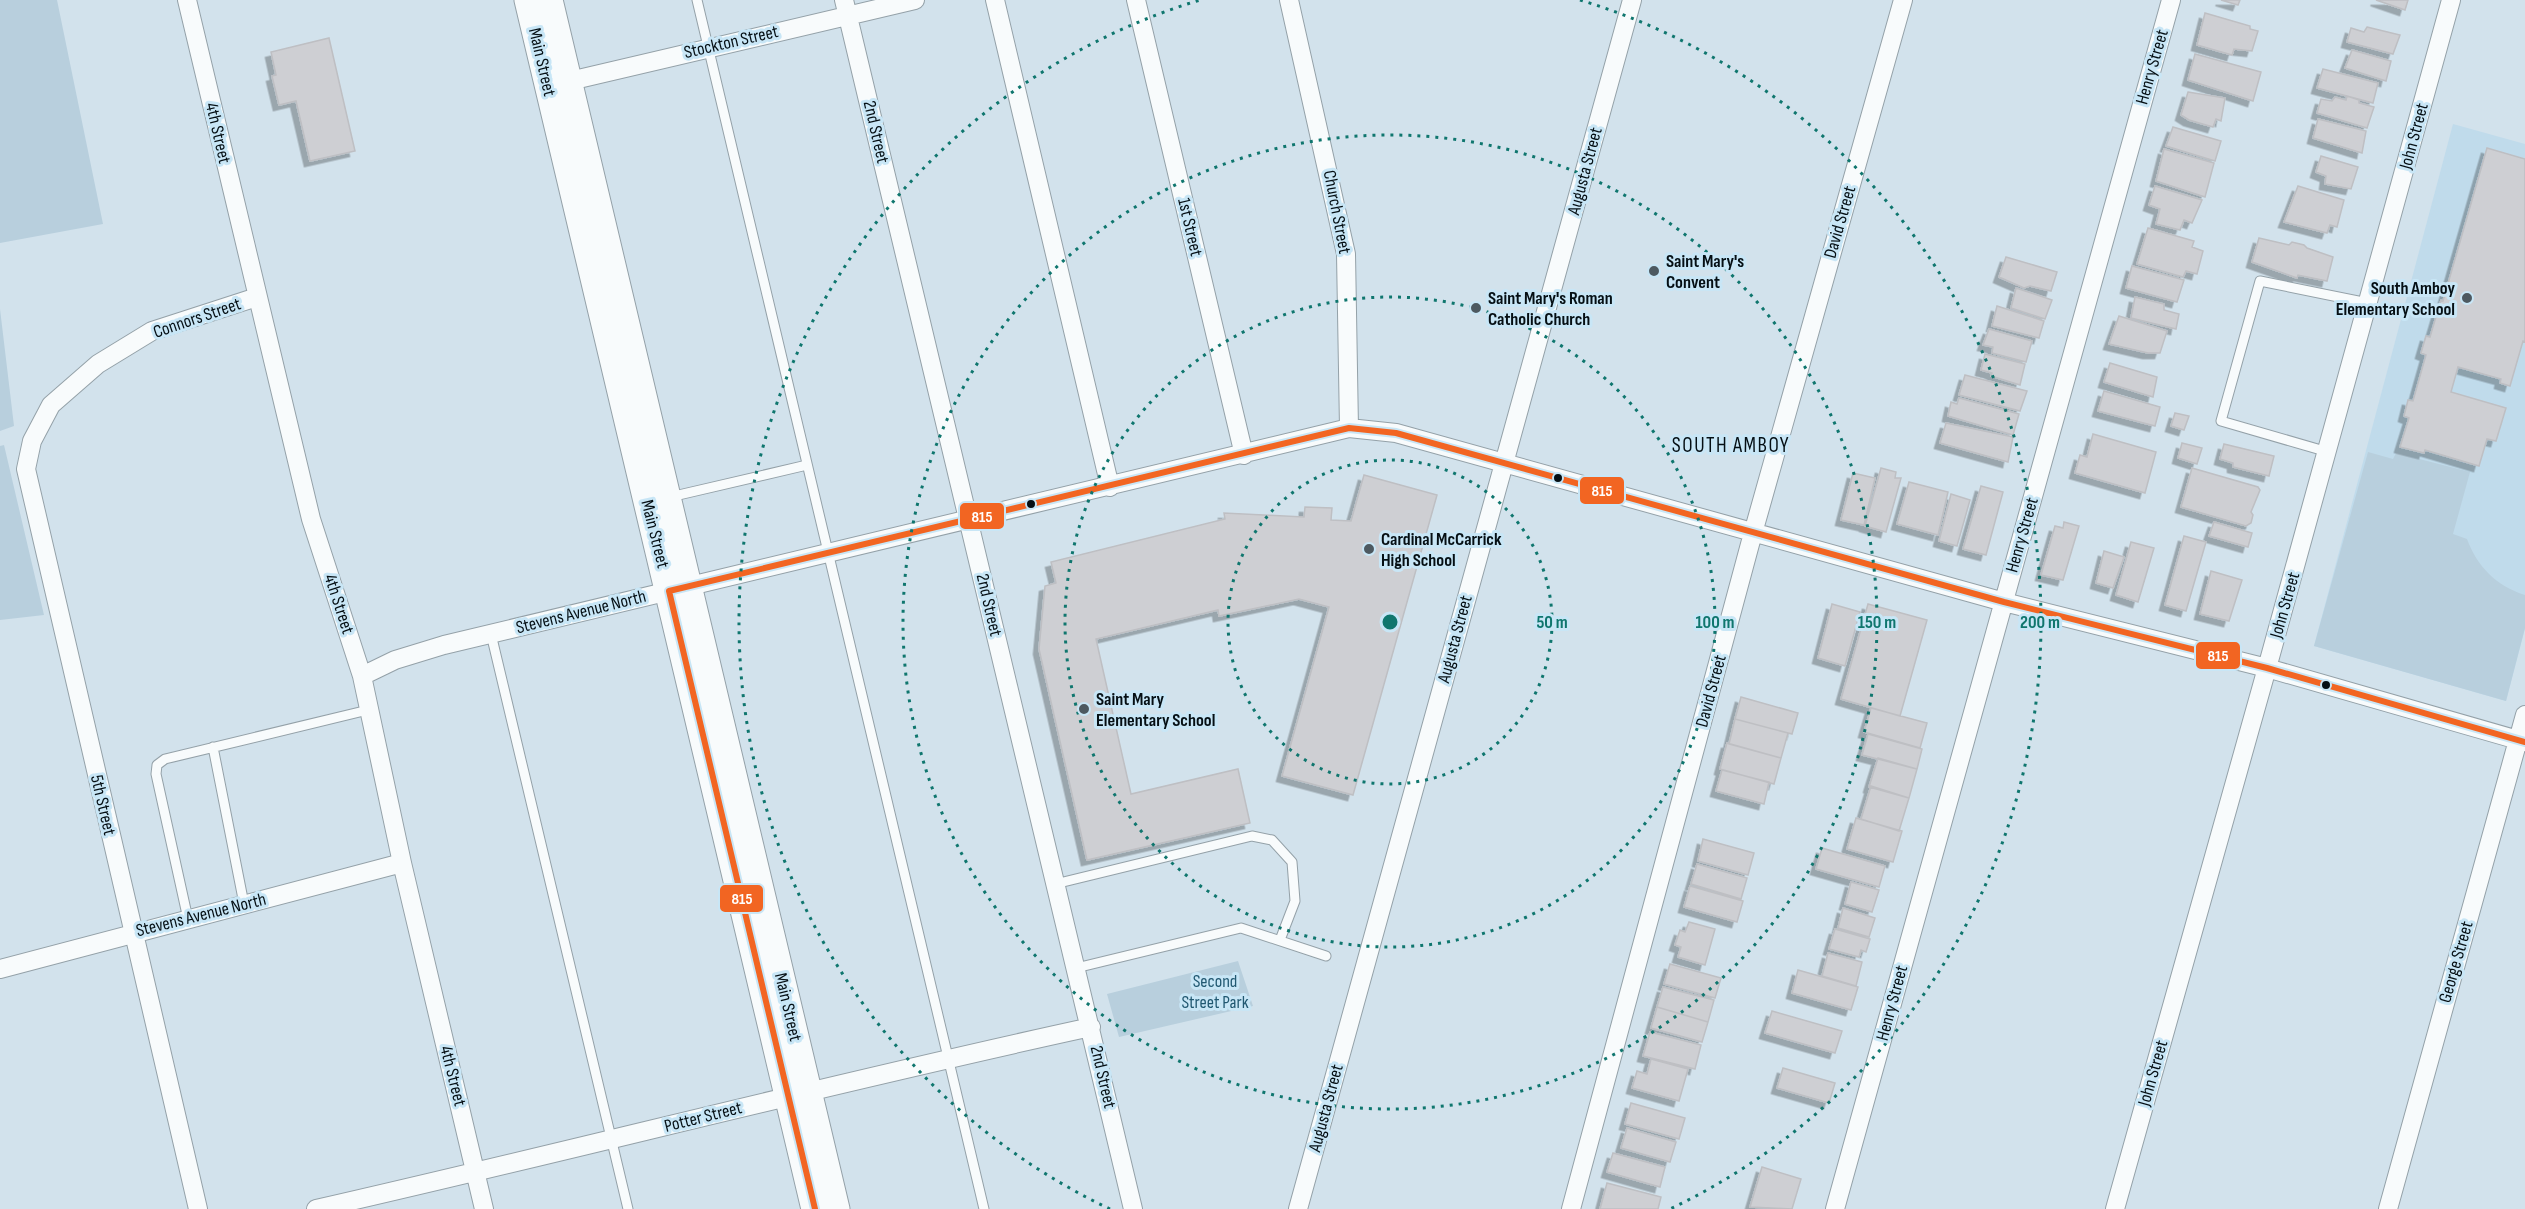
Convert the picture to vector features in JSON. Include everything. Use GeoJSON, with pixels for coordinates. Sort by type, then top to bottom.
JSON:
{"type":"FeatureCollection","features":[{"type":"Feature","properties":{"kind":"main road","name":"Main Street"},"geometry":{"type":"LineString","coordinates":[[528,0],[558,84],[667,497],[678,589]]}},
{"type":"Feature","properties":{"kind":"main road","name":"Main Street"},"geometry":{"type":"LineString","coordinates":[[549,0],[558,84],[798,1093],[836,1209]]}},
{"type":"Feature","properties":{"kind":"main road","name":"Main Street"},"geometry":{"type":"LineString","coordinates":[[798,1093],[815,1209]]}},
{"type":"Feature","properties":{"kind":"street","name":"4th Street"},"geometry":{"type":"LineString","coordinates":[[187,0],[311,519],[362,676],[402,863],[484,1209]]}},
{"type":"Feature","properties":{"kind":"street","name":"Stockton Street"},"geometry":{"type":"LineString","coordinates":[[558,84],[709,47],[846,8],[915,0]]}},
{"type":"Feature","properties":{"kind":"street"},"geometry":{"type":"LineString","coordinates":[[995,0],[1110,487]]}},
{"type":"Feature","properties":{"kind":"street","name":"1st Street"},"geometry":{"type":"LineString","coordinates":[[1136,0],[1244,455]]}},
{"type":"Feature","properties":{"kind":"street","name":"Church Street"},"geometry":{"type":"LineString","coordinates":[[1289,0],[1346,254],[1348,428]]}},
{"type":"Feature","properties":{"kind":"street","name":"Augusta Street"},"geometry":{"type":"LineString","coordinates":[[1298,1209],[1632,0]]}},
{"type":"Feature","properties":{"kind":"street","name":"David Street"},"geometry":{"type":"LineString","coordinates":[[1571,1209],[1753,533],[1902,0]]}},
{"type":"Feature","properties":{"kind":"street","name":"Henry Street"},"geometry":{"type":"LineString","coordinates":[[1835,1209],[2171,0]]}},
{"type":"Feature","properties":{"kind":"street","name":"John Street"},"geometry":{"type":"LineString","coordinates":[[2115,1209],[2268,668],[2451,0]]}},
{"type":"Feature","properties":{"kind":"street","name":"2nd Street"},"geometry":{"type":"LineString","coordinates":[[846,8],[1133,1209]]}},
{"type":"Feature","properties":{"kind":"street","name":"Connors Street"},"geometry":{"type":"LineString","coordinates":[[51,405],[98,364],[152,331],[257,297]]}},
{"type":"Feature","properties":{"kind":"street","name":"5th Street"},"geometry":{"type":"LineString","coordinates":[[51,405],[32,441],[26,469],[29,486],[198,1209]]}},
{"type":"Feature","properties":{"kind":"street","name":"Stevens Avenue North"},"geometry":{"type":"LineString","coordinates":[[362,676],[395,660],[491,634],[1244,455],[1348,428],[1396,433],[2004,602],[2268,668],[2522,741]]}},
{"type":"Feature","properties":{"kind":"street","name":"George Street"},"geometry":{"type":"LineString","coordinates":[[2388,1209],[2522,741],[2525,715]]}},
{"type":"Feature","properties":{"kind":"street","name":"Stevens Avenue North"},"geometry":{"type":"LineString","coordinates":[[0,969],[132,932],[402,863]]}},
{"type":"Feature","properties":{"kind":"street","name":"Potter Street"},"geometry":{"type":"LineString","coordinates":[[316,1209],[476,1173],[947,1058],[1091,1027]]}},
{"type":"Feature","properties":{"kind":"lane"},"geometry":{"type":"LineString","coordinates":[[697,0],[984,1209]]}},
{"type":"Feature","properties":{"kind":"lane"},"geometry":{"type":"LineString","coordinates":[[2328,452],[2221,421],[2260,281],[2368,303]]}},
{"type":"Feature","properties":{"kind":"lane"},"geometry":{"type":"LineString","coordinates":[[667,497],[807,465]]}},
{"type":"Feature","properties":{"kind":"lane"},"geometry":{"type":"LineString","coordinates":[[491,634],[628,1209]]}},
{"type":"Feature","properties":{"kind":"lane"},"geometry":{"type":"LineString","coordinates":[[188,919],[156,774],[157,765],[165,759],[368,710]]}},
{"type":"Feature","properties":{"kind":"lane"},"geometry":{"type":"LineString","coordinates":[[213,747],[244,904]]}},
{"type":"Feature","properties":{"kind":"lane"},"geometry":{"type":"LineString","coordinates":[[1055,884],[1252,836],[1272,840],[1292,862],[1295,901],[1280,940]]}},
{"type":"Feature","properties":{"kind":"lane"},"geometry":{"type":"LineString","coordinates":[[1076,968],[1241,928],[1326,956]]}},
{"type":"Feature","properties":{"kind":"shaded area","name":"South Amboy Elementary School"},"geometry":{"type":"Polygon","coordinates":[[[2453,124],[2525,144],[2525,628],[2506,701],[2314,646],[2453,124]]]}},
{"type":"Feature","properties":{"kind":"green space"},"geometry":{"type":"Polygon","coordinates":[[[0,0],[57,0],[103,224],[0,243],[0,0]]]}},
{"type":"Feature","properties":{"kind":"green space"},"geometry":{"type":"Polygon","coordinates":[[[0,309],[14,426],[0,431],[0,309]]]}},
{"type":"Feature","properties":{"kind":"green space"},"geometry":{"type":"Polygon","coordinates":[[[4,445],[44,615],[0,620],[0,446],[4,445]]]}},
{"type":"Feature","properties":{"kind":"green space"},"geometry":{"type":"Polygon","coordinates":[[[2368,452],[2393,459],[2396,453],[2470,472],[2453,534],[2467,539],[2476,558],[2489,574],[2505,586],[2525,595],[2525,628],[2506,701],[2314,646],[2368,452]]]}},
{"type":"Feature","properties":{"kind":"green space","name":"Second Street Park"},"geometry":{"type":"Polygon","coordinates":[[[1238,961],[1253,1006],[1119,1037],[1107,994],[1238,961]]]}},
{"type":"Feature","properties":{"kind":"building"},"geometry":{"type":"Polygon","coordinates":[[[2221,0],[2240,0],[2238,5],[2221,0]]]}},
{"type":"Feature","properties":{"kind":"building"},"geometry":{"type":"Polygon","coordinates":[[[2376,0],[2408,0],[2405,10],[2376,0]]]}},
{"type":"Feature","properties":{"kind":"building"},"geometry":{"type":"Polygon","coordinates":[[[2205,13],[2250,26],[2250,29],[2258,31],[2252,51],[2234,49],[2232,55],[2197,45],[2205,13]]]}},
{"type":"Feature","properties":{"kind":"building"},"geometry":{"type":"Polygon","coordinates":[[[2367,27],[2400,35],[2393,54],[2347,42],[2351,28],[2364,32],[2367,27]]]}},
{"type":"Feature","properties":{"kind":"building"},"geometry":{"type":"Polygon","coordinates":[[[329,38],[355,151],[310,161],[296,101],[279,105],[272,76],[276,75],[271,52],[329,38]]]}},
{"type":"Feature","properties":{"kind":"building"},"geometry":{"type":"Polygon","coordinates":[[[2352,50],[2391,61],[2386,81],[2345,68],[2352,50]]]}},
{"type":"Feature","properties":{"kind":"building"},"geometry":{"type":"Polygon","coordinates":[[[2195,54],[2261,72],[2253,101],[2188,80],[2195,54]]]}},
{"type":"Feature","properties":{"kind":"building"},"geometry":{"type":"Polygon","coordinates":[[[2323,69],[2378,83],[2373,103],[2317,88],[2323,69]]]}},
{"type":"Feature","properties":{"kind":"building"},"geometry":{"type":"Polygon","coordinates":[[[2188,92],[2225,98],[2221,121],[2216,119],[2213,127],[2189,120],[2181,115],[2188,92]]]}},
{"type":"Feature","properties":{"kind":"building"},"geometry":{"type":"Polygon","coordinates":[[[2347,96],[2359,100],[2359,103],[2374,107],[2367,128],[2317,113],[2321,99],[2332,101],[2335,97],[2346,100],[2347,96]]]}},
{"type":"Feature","properties":{"kind":"building"},"geometry":{"type":"Polygon","coordinates":[[[2318,119],[2366,131],[2362,153],[2313,138],[2318,119]]]}},
{"type":"Feature","properties":{"kind":"building"},"geometry":{"type":"Polygon","coordinates":[[[2173,127],[2221,141],[2215,161],[2166,146],[2173,127]]]}},
{"type":"Feature","properties":{"kind":"building"},"geometry":{"type":"Polygon","coordinates":[[[2487,148],[2525,159],[2525,342],[2523,341],[2510,386],[2500,383],[2501,379],[2458,367],[2451,392],[2506,408],[2496,441],[2487,439],[2479,466],[2425,450],[2424,453],[2400,447],[2409,418],[2404,416],[2408,400],[2413,401],[2426,355],[2421,353],[2426,336],[2430,337],[2441,300],[2443,301],[2487,148]]]}},
{"type":"Feature","properties":{"kind":"building"},"geometry":{"type":"Polygon","coordinates":[[[2164,149],[2214,163],[2205,197],[2156,181],[2164,149]]]}},
{"type":"Feature","properties":{"kind":"building"},"geometry":{"type":"Polygon","coordinates":[[[2321,156],[2358,167],[2351,189],[2325,184],[2326,176],[2316,172],[2321,156]]]}},
{"type":"Feature","properties":{"kind":"building"},"geometry":{"type":"Polygon","coordinates":[[[2155,186],[2202,200],[2192,223],[2184,220],[2180,230],[2156,224],[2160,209],[2149,205],[2155,186]]]}},
{"type":"Feature","properties":{"kind":"building"},"geometry":{"type":"Polygon","coordinates":[[[2298,186],[2344,200],[2337,227],[2330,225],[2327,233],[2284,222],[2298,186]]]}},
{"type":"Feature","properties":{"kind":"building"},"geometry":{"type":"Polygon","coordinates":[[[2148,228],[2194,241],[2192,247],[2203,251],[2197,274],[2186,271],[2183,277],[2137,264],[2148,228]]]}},
{"type":"Feature","properties":{"kind":"building"},"geometry":{"type":"Polygon","coordinates":[[[2259,238],[2289,245],[2292,242],[2304,245],[2333,257],[2327,281],[2298,275],[2297,278],[2252,262],[2259,238]]]}},
{"type":"Feature","properties":{"kind":"building"},"geometry":{"type":"Polygon","coordinates":[[[2006,257],[2057,272],[2051,291],[2030,286],[2024,288],[1999,277],[2006,257]]]}},
{"type":"Feature","properties":{"kind":"building"},"geometry":{"type":"Polygon","coordinates":[[[2132,266],[2184,280],[2177,302],[2126,288],[2132,266]]]}},
{"type":"Feature","properties":{"kind":"building"},"geometry":{"type":"Polygon","coordinates":[[[2016,288],[2052,300],[2045,319],[2011,308],[2016,288]]]}},
{"type":"Feature","properties":{"kind":"building"},"geometry":{"type":"Polygon","coordinates":[[[2135,297],[2164,304],[2164,310],[2179,314],[2176,329],[2131,318],[2135,297]]]}},
{"type":"Feature","properties":{"kind":"building"},"geometry":{"type":"Polygon","coordinates":[[[1997,306],[2044,321],[2039,338],[1992,326],[1997,306]]]}},
{"type":"Feature","properties":{"kind":"building"},"geometry":{"type":"Polygon","coordinates":[[[2119,316],[2167,331],[2160,353],[2148,353],[2109,344],[2119,316]]]}},
{"type":"Feature","properties":{"kind":"building"},"geometry":{"type":"Polygon","coordinates":[[[1989,329],[2032,341],[2026,362],[1992,353],[1993,347],[1983,345],[1989,329]]]}},
{"type":"Feature","properties":{"kind":"building"},"geometry":{"type":"Polygon","coordinates":[[[1985,354],[2025,364],[2020,385],[1991,376],[1992,373],[1981,370],[1985,354]]]}},
{"type":"Feature","properties":{"kind":"building"},"geometry":{"type":"Polygon","coordinates":[[[2110,363],[2157,377],[2153,397],[2104,382],[2110,363]]]}},
{"type":"Feature","properties":{"kind":"building"},"geometry":{"type":"Polygon","coordinates":[[[1965,375],[2027,391],[2020,411],[1959,395],[1965,375]]]}},
{"type":"Feature","properties":{"kind":"building"},"geometry":{"type":"Polygon","coordinates":[[[2104,391],[2160,407],[2155,426],[2098,411],[2104,391]]]}},
{"type":"Feature","properties":{"kind":"building"},"geometry":{"type":"Polygon","coordinates":[[[1959,398],[2019,414],[2013,435],[1948,416],[1951,402],[1957,404],[1959,398]]]}},
{"type":"Feature","properties":{"kind":"building"},"geometry":{"type":"Polygon","coordinates":[[[2175,413],[2189,416],[2184,430],[2171,426],[2175,413]]]}},
{"type":"Feature","properties":{"kind":"building"},"geometry":{"type":"Polygon","coordinates":[[[1946,423],[2013,437],[2008,462],[1940,443],[1946,423]]]}},
{"type":"Feature","properties":{"kind":"building"},"geometry":{"type":"Polygon","coordinates":[[[2093,434],[2156,452],[2145,493],[2075,473],[2080,455],[2087,457],[2093,434]]]}},
{"type":"Feature","properties":{"kind":"building"},"geometry":{"type":"Polygon","coordinates":[[[2182,443],[2202,448],[2197,464],[2178,458],[2182,443]]]}},
{"type":"Feature","properties":{"kind":"building"},"geometry":{"type":"Polygon","coordinates":[[[2224,444],[2274,456],[2269,476],[2233,467],[2233,463],[2220,459],[2224,444]]]}},
{"type":"Feature","properties":{"kind":"building"},"geometry":{"type":"Polygon","coordinates":[[[1881,468],[1896,472],[1895,478],[1901,478],[1886,532],[1865,526],[1881,468]]]}},
{"type":"Feature","properties":{"kind":"building"},"geometry":{"type":"Polygon","coordinates":[[[2192,468],[2258,487],[2260,490],[2251,512],[2253,515],[2251,523],[2246,526],[2181,507],[2192,468]]]}},
{"type":"Feature","properties":{"kind":"building"},"geometry":{"type":"Polygon","coordinates":[[[1853,473],[1875,478],[1864,525],[1841,520],[1853,473]]]}},
{"type":"Feature","properties":{"kind":"building"},"geometry":{"type":"Polygon","coordinates":[[[1364,475],[1437,495],[1353,795],[1282,776],[1329,607],[1299,599],[1219,616],[1218,610],[1096,639],[1131,794],[1238,769],[1250,823],[1087,860],[1039,649],[1045,586],[1056,583],[1051,562],[1225,519],[1224,513],[1304,517],[1305,507],[1332,508],[1331,520],[1351,521],[1364,475]]]}},
{"type":"Feature","properties":{"kind":"building"},"geometry":{"type":"Polygon","coordinates":[[[1909,482],[1948,492],[1938,535],[1897,524],[1909,482]]]}},
{"type":"Feature","properties":{"kind":"building"},"geometry":{"type":"Polygon","coordinates":[[[1981,486],[2003,492],[1986,555],[1963,549],[1981,486]]]}},
{"type":"Feature","properties":{"kind":"building"},"geometry":{"type":"Polygon","coordinates":[[[1951,494],[1970,500],[1957,546],[1939,541],[1951,494]]]}},
{"type":"Feature","properties":{"kind":"building"},"geometry":{"type":"Polygon","coordinates":[[[2064,522],[2079,526],[2063,580],[2041,575],[2055,526],[2063,528],[2064,522]]]}},
{"type":"Feature","properties":{"kind":"building"},"geometry":{"type":"Polygon","coordinates":[[[2214,522],[2252,533],[2248,547],[2209,536],[2214,522]]]}},
{"type":"Feature","properties":{"kind":"building"},"geometry":{"type":"Polygon","coordinates":[[[2184,536],[2206,542],[2186,611],[2165,605],[2184,536]]]}},
{"type":"Feature","properties":{"kind":"building"},"geometry":{"type":"Polygon","coordinates":[[[2131,542],[2154,548],[2138,602],[2116,595],[2131,542]]]}},
{"type":"Feature","properties":{"kind":"building"},"geometry":{"type":"Polygon","coordinates":[[[2104,551],[2124,557],[2113,588],[2096,583],[2104,551]]]}},
{"type":"Feature","properties":{"kind":"building"},"geometry":{"type":"Polygon","coordinates":[[[2211,571],[2242,580],[2229,621],[2200,614],[2211,571]]]}},
{"type":"Feature","properties":{"kind":"building"},"geometry":{"type":"Polygon","coordinates":[[[1832,604],[1860,612],[1845,666],[1818,658],[1832,604]]]}},
{"type":"Feature","properties":{"kind":"building"},"geometry":{"type":"Polygon","coordinates":[[[1868,604],[1927,620],[1900,716],[1841,699],[1868,604]]]}},
{"type":"Feature","properties":{"kind":"building"},"geometry":{"type":"Polygon","coordinates":[[[1741,697],[1798,713],[1792,734],[1735,719],[1741,697]]]}},
{"type":"Feature","properties":{"kind":"building"},"geometry":{"type":"Polygon","coordinates":[[[1871,708],[1927,723],[1920,748],[1864,732],[1871,708]]]}},
{"type":"Feature","properties":{"kind":"building"},"geometry":{"type":"Polygon","coordinates":[[[1735,719],[1788,733],[1781,758],[1729,744],[1735,719]]]}},
{"type":"Feature","properties":{"kind":"building"},"geometry":{"type":"Polygon","coordinates":[[[1868,734],[1922,749],[1917,769],[1862,755],[1868,734]]]}},
{"type":"Feature","properties":{"kind":"building"},"geometry":{"type":"Polygon","coordinates":[[[1727,743],[1781,758],[1774,784],[1720,769],[1727,743]]]}},
{"type":"Feature","properties":{"kind":"building"},"geometry":{"type":"Polygon","coordinates":[[[1878,758],[1917,769],[1909,798],[1869,787],[1878,758]]]}},
{"type":"Feature","properties":{"kind":"building"},"geometry":{"type":"Polygon","coordinates":[[[1722,770],[1769,782],[1764,804],[1716,791],[1722,770]]]}},
{"type":"Feature","properties":{"kind":"building"},"geometry":{"type":"Polygon","coordinates":[[[1871,786],[1909,798],[1899,831],[1861,819],[1871,786]]]}},
{"type":"Feature","properties":{"kind":"building"},"geometry":{"type":"Polygon","coordinates":[[[1856,818],[1902,831],[1893,862],[1847,849],[1856,818]]]}},
{"type":"Feature","properties":{"kind":"building"},"geometry":{"type":"Polygon","coordinates":[[[1703,839],[1754,853],[1748,875],[1698,861],[1703,839]]]}},
{"type":"Feature","properties":{"kind":"building"},"geometry":{"type":"Polygon","coordinates":[[[1822,848],[1885,866],[1879,887],[1816,869],[1822,848]]]}},
{"type":"Feature","properties":{"kind":"building"},"geometry":{"type":"Polygon","coordinates":[[[1697,864],[1747,878],[1741,899],[1691,884],[1697,864]]]}},
{"type":"Feature","properties":{"kind":"building"},"geometry":{"type":"Polygon","coordinates":[[[1851,882],[1879,890],[1872,912],[1845,904],[1851,882]]]}},
{"type":"Feature","properties":{"kind":"building"},"geometry":{"type":"Polygon","coordinates":[[[1690,886],[1743,901],[1737,922],[1684,907],[1690,886]]]}},
{"type":"Feature","properties":{"kind":"building"},"geometry":{"type":"Polygon","coordinates":[[[1843,908],[1875,918],[1869,937],[1838,928],[1843,908]]]}},
{"type":"Feature","properties":{"kind":"building"},"geometry":{"type":"Polygon","coordinates":[[[1689,922],[1715,929],[1705,965],[1678,957],[1681,947],[1675,945],[1680,930],[1685,932],[1689,922]]]}},
{"type":"Feature","properties":{"kind":"building"},"geometry":{"type":"Polygon","coordinates":[[[1835,929],[1870,939],[1866,952],[1861,950],[1859,957],[1829,949],[1835,929]]]}},
{"type":"Feature","properties":{"kind":"building"},"geometry":{"type":"Polygon","coordinates":[[[1828,953],[1862,962],[1856,986],[1822,976],[1828,953]]]}},
{"type":"Feature","properties":{"kind":"building"},"geometry":{"type":"Polygon","coordinates":[[[1670,964],[1721,978],[1715,998],[1664,984],[1670,964]]]}},
{"type":"Feature","properties":{"kind":"building"},"geometry":{"type":"Polygon","coordinates":[[[1798,970],[1858,987],[1851,1010],[1792,993],[1798,970]]]}},
{"type":"Feature","properties":{"kind":"building"},"geometry":{"type":"Polygon","coordinates":[[[1663,987],[1714,1000],[1708,1022],[1657,1007],[1663,987]]]}},
{"type":"Feature","properties":{"kind":"building"},"geometry":{"type":"Polygon","coordinates":[[[1657,1007],[1708,1022],[1702,1042],[1651,1028],[1657,1007]]]}},
{"type":"Feature","properties":{"kind":"building"},"geometry":{"type":"Polygon","coordinates":[[[1772,1011],[1842,1031],[1835,1053],[1765,1033],[1772,1011]]]}},
{"type":"Feature","properties":{"kind":"building"},"geometry":{"type":"Polygon","coordinates":[[[1650,1032],[1701,1045],[1695,1069],[1643,1056],[1650,1032]]]}},
{"type":"Feature","properties":{"kind":"building"},"geometry":{"type":"Polygon","coordinates":[[[1651,1059],[1688,1069],[1679,1101],[1632,1088],[1637,1071],[1647,1074],[1651,1059]]]}},
{"type":"Feature","properties":{"kind":"building"},"geometry":{"type":"Polygon","coordinates":[[[1783,1068],[1835,1083],[1829,1103],[1777,1088],[1783,1068]]]}},
{"type":"Feature","properties":{"kind":"building"},"geometry":{"type":"Polygon","coordinates":[[[1631,1103],[1685,1118],[1679,1139],[1625,1124],[1631,1103]]]}},
{"type":"Feature","properties":{"kind":"building"},"geometry":{"type":"Polygon","coordinates":[[[1627,1128],[1676,1142],[1670,1162],[1621,1148],[1627,1128]]]}},
{"type":"Feature","properties":{"kind":"building"},"geometry":{"type":"Polygon","coordinates":[[[1613,1153],[1665,1167],[1660,1187],[1607,1172],[1613,1153]]]}},
{"type":"Feature","properties":{"kind":"building"},"geometry":{"type":"Polygon","coordinates":[[[1762,1167],[1801,1179],[1792,1209],[1750,1207],[1762,1167]]]}},
{"type":"Feature","properties":{"kind":"building"},"geometry":{"type":"Polygon","coordinates":[[[1607,1183],[1661,1197],[1658,1209],[1600,1209],[1607,1183]]]}},
{"type":"Feature","properties":{"kind":"transit line","name":"815"},"geometry":{"type":"LineString","coordinates":[[815,1209],[669,591],[1349,428],[1396,433],[2004,602],[2267,668],[2525,742]]}},
{"type":"Feature","properties":{"kind":"place","name":"Saint Mary's Convent"},"geometry":{"type":"Point","coordinates":[1654,271]}},
{"type":"Feature","properties":{"kind":"place","name":"South Amboy Elementary School"},"geometry":{"type":"Point","coordinates":[2467,298]}},
{"type":"Feature","properties":{"kind":"place","name":"Saint Mary's Roman Catholic Church"},"geometry":{"type":"Point","coordinates":[1476,308]}},
{"type":"Feature","properties":{"kind":"place","name":"Cardinal McCarrick High School"},"geometry":{"type":"Point","coordinates":[1369,549]}},
{"type":"Feature","properties":{"kind":"place","name":"Saint Mary Elementary School"},"geometry":{"type":"Point","coordinates":[1084,709]}},
{"type":"Feature","properties":{"kind":"district","name":"SOUTH AMBOY"},"geometry":{"type":"Point","coordinates":[1731,445]}}]}
